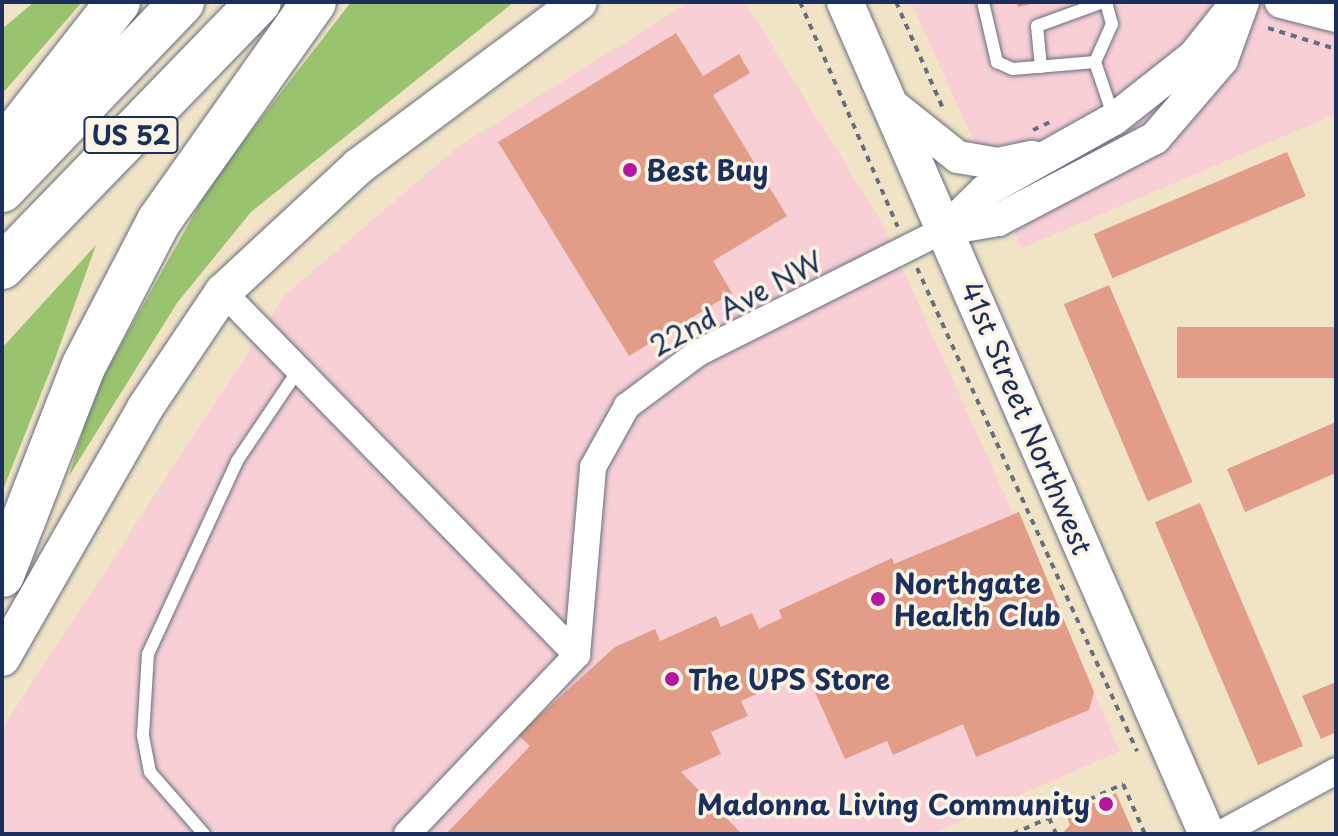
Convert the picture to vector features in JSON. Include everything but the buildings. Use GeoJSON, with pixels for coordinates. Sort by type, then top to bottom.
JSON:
{"type":"FeatureCollection","features":[{"type":"Feature","properties":{"kind":"highway"},"geometry":{"type":"LineString","coordinates":[[2,150],[118,2]]}},
{"type":"Feature","properties":{"kind":"highway","name":"US 52"},"geometry":{"type":"LineString","coordinates":[[2,190],[182,2]]}},
{"type":"Feature","properties":{"kind":"highway","name":"US 52"},"geometry":{"type":"LineString","coordinates":[[2,267],[259,2]]}},
{"type":"Feature","properties":{"kind":"highway"},"geometry":{"type":"LineString","coordinates":[[2,575],[58,425],[118,296],[197,159],[314,2]]}},
{"type":"Feature","properties":{"kind":"main road"},"geometry":{"type":"LineString","coordinates":[[2,658],[145,408],[223,292],[349,175],[579,2]]}},
{"type":"Feature","properties":{"kind":"main road","name":"41st Street Northwest"},"geometry":{"type":"LineString","coordinates":[[845,2],[1207,834]]}},
{"type":"Feature","properties":{"kind":"street"},"geometry":{"type":"LineString","coordinates":[[890,103],[938,144],[975,162],[1020,162],[1066,130],[1114,119],[1194,56],[1240,2]]}},
{"type":"Feature","properties":{"kind":"street"},"geometry":{"type":"LineString","coordinates":[[946,229],[998,220],[1120,160],[1171,124],[1208,82],[1237,34],[1240,2]]}},
{"type":"Feature","properties":{"kind":"street"},"geometry":{"type":"LineString","coordinates":[[1274,15],[1336,16]]}},
{"type":"Feature","properties":{"kind":"street"},"geometry":{"type":"LineString","coordinates":[[1114,119],[1120,160]]}},
{"type":"Feature","properties":{"kind":"street"},"geometry":{"type":"LineString","coordinates":[[946,229],[985,191],[1066,130]]}},
{"type":"Feature","properties":{"kind":"street","name":"22nd Ave NW"},"geometry":{"type":"LineString","coordinates":[[577,655],[593,467],[610,426],[646,387],[698,353],[946,229]]}},
{"type":"Feature","properties":{"kind":"street"},"geometry":{"type":"LineString","coordinates":[[223,292],[577,655],[407,834]]}},
{"type":"Feature","properties":{"kind":"street"},"geometry":{"type":"LineString","coordinates":[[1220,834],[1336,771]]}},
{"type":"Feature","properties":{"kind":"lane"},"geometry":{"type":"LineString","coordinates":[[983,2],[997,62],[1041,67],[1095,62]]}},
{"type":"Feature","properties":{"kind":"lane"},"geometry":{"type":"LineString","coordinates":[[1041,67],[1037,26],[1104,2],[1112,24],[1095,62],[1114,119]]}},
{"type":"Feature","properties":{"kind":"lane"},"geometry":{"type":"LineString","coordinates":[[204,834],[150,772],[143,735],[148,654],[237,461],[299,369]]}},
{"type":"Feature","properties":{"kind":"path"},"geometry":{"type":"LineString","coordinates":[[800,2],[907,248],[1123,719]]}},
{"type":"Feature","properties":{"kind":"path"},"geometry":{"type":"LineString","coordinates":[[896,2],[946,115]]}},
{"type":"Feature","properties":{"kind":"path"},"geometry":{"type":"LineString","coordinates":[[1274,15],[1336,49]]}},
{"type":"Feature","properties":{"kind":"path"},"geometry":{"type":"LineString","coordinates":[[1026,133],[1066,130]]}},
{"type":"Feature","properties":{"kind":"path"},"geometry":{"type":"LineString","coordinates":[[1013,834],[1123,784],[1145,834]]}},
{"type":"Feature","properties":{"kind":"path"},"geometry":{"type":"LineString","coordinates":[[1049,818],[1056,834]]}},
{"type":"Feature","properties":{"kind":"shaded area"},"geometry":{"type":"Polygon","coordinates":[[[689,2],[745,2],[882,223],[1120,751],[931,834],[2,834],[2,729],[286,294],[458,147],[689,2]]]}},
{"type":"Feature","properties":{"kind":"shaded area"},"geometry":{"type":"Polygon","coordinates":[[[911,2],[1336,2],[1336,114],[1022,248],[911,2]]]}},
{"type":"Feature","properties":{"kind":"green space"},"geometry":{"type":"Polygon","coordinates":[[[34,2],[82,2],[2,94],[2,29],[34,2]]]}},
{"type":"Feature","properties":{"kind":"green space"},"geometry":{"type":"Polygon","coordinates":[[[351,2],[514,2],[251,212],[177,303],[69,476],[94,393],[212,182],[351,2]]]}},
{"type":"Feature","properties":{"kind":"green space"},"geometry":{"type":"Polygon","coordinates":[[[96,245],[56,356],[2,492],[2,348],[96,245]]]}},
{"type":"Feature","properties":{"kind":"place","name":"Best Buy"},"geometry":{"type":"Point","coordinates":[630,170]}},
{"type":"Feature","properties":{"kind":"place","name":"Northgate Health Club"},"geometry":{"type":"Point","coordinates":[878,599]}},
{"type":"Feature","properties":{"kind":"place","name":"The UPS Store"},"geometry":{"type":"Point","coordinates":[672,679]}},
{"type":"Feature","properties":{"kind":"place","name":"Madonna Living Community"},"geometry":{"type":"Point","coordinates":[1106,804]}}]}
